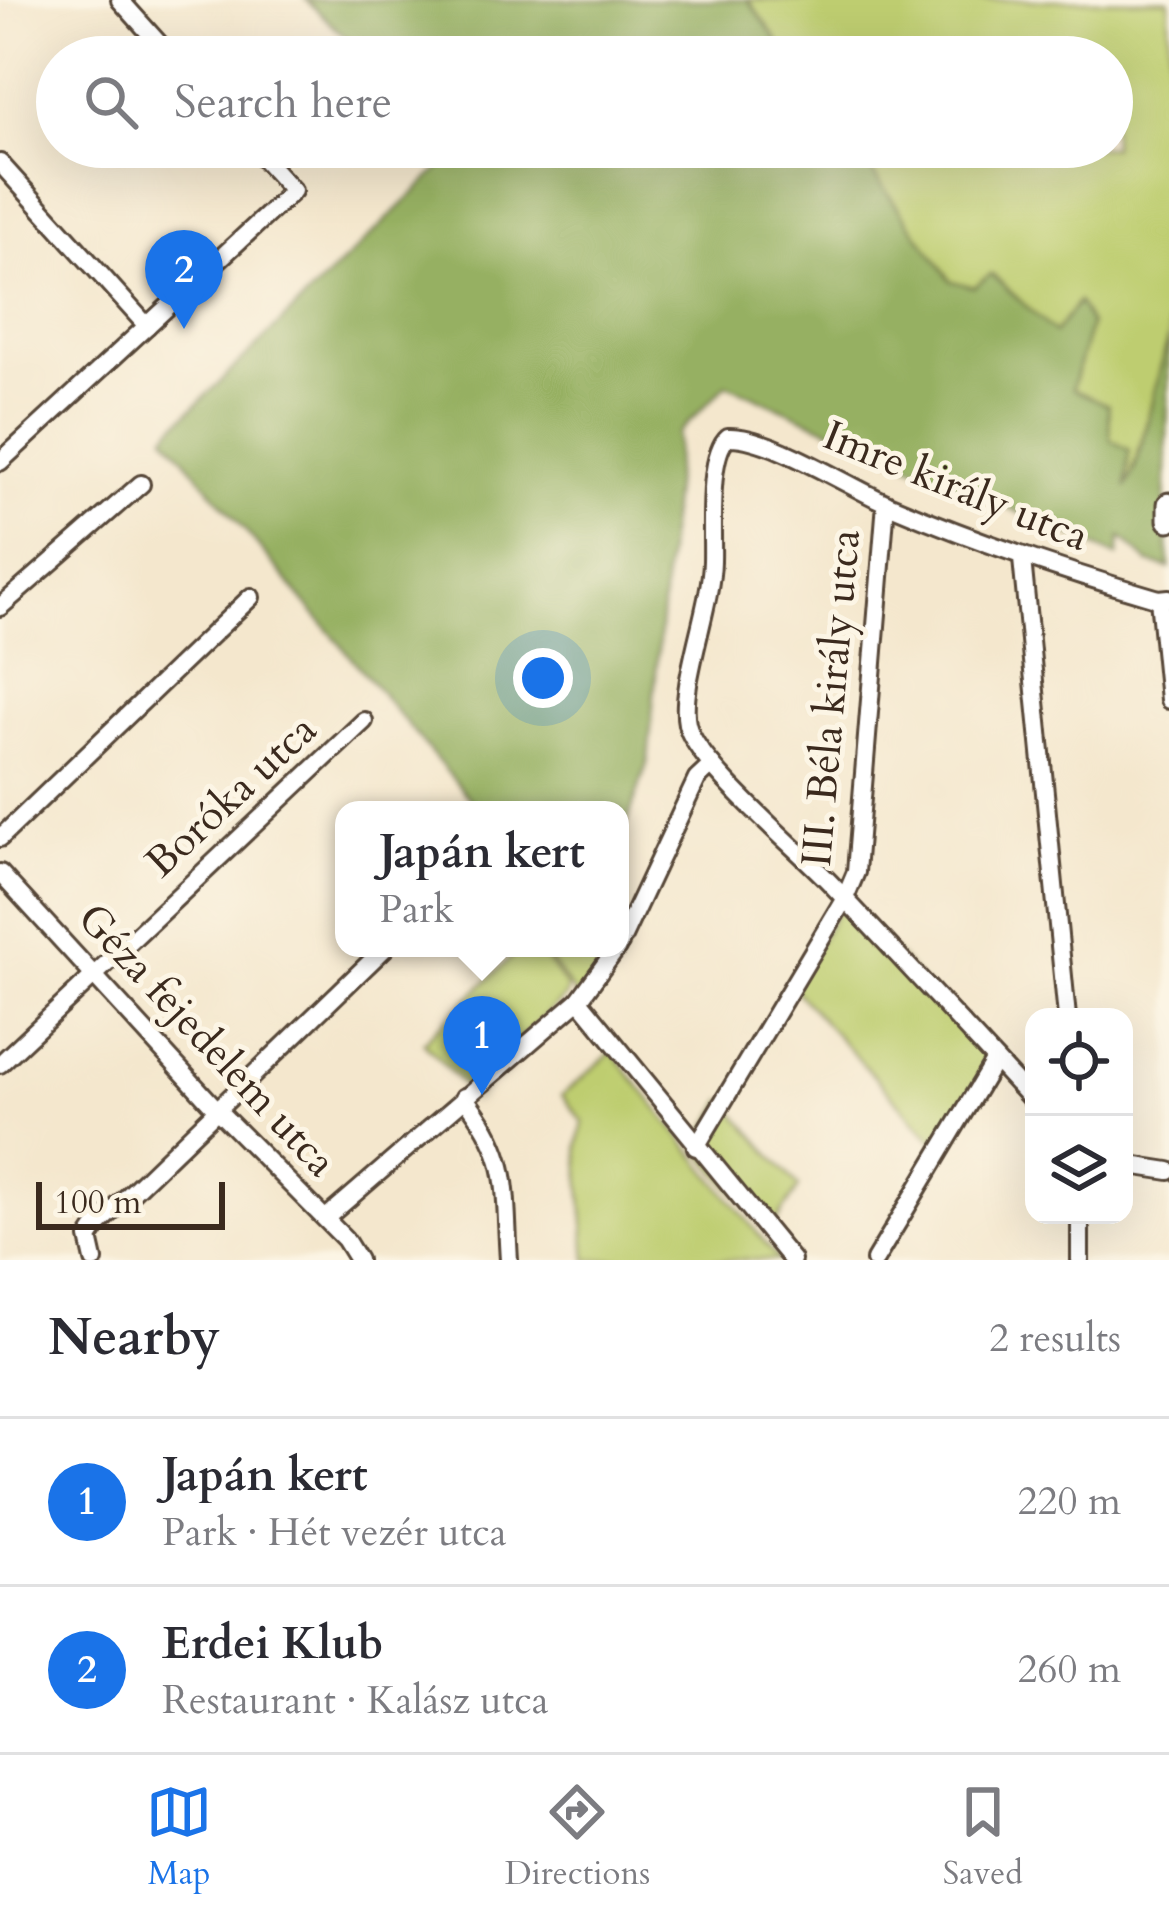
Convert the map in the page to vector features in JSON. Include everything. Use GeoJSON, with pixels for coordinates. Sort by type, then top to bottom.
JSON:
{"type":"FeatureCollection","features":[{"type":"Feature","properties":{"kind":"main road"},"geometry":{"type":"LineString","coordinates":[[1169,504],[1169,520]]}},
{"type":"Feature","properties":{"kind":"street"},"geometry":{"type":"LineString","coordinates":[[120,0],[152,36]]}},
{"type":"Feature","properties":{"kind":"street"},"geometry":{"type":"LineString","coordinates":[[0,163],[147,326]]}},
{"type":"Feature","properties":{"kind":"street"},"geometry":{"type":"LineString","coordinates":[[0,462],[293,191],[272,168]]}},
{"type":"Feature","properties":{"kind":"street","name":"Imre király utca"},"geometry":{"type":"LineString","coordinates":[[712,765],[688,730],[686,712],[712,577],[714,481],[721,442],[728,436],[753,440],[886,503],[1022,559],[1164,598]]}},
{"type":"Feature","properties":{"kind":"street"},"geometry":{"type":"LineString","coordinates":[[0,608],[141,484]]}},
{"type":"Feature","properties":{"kind":"street","name":"III. Béla király utca"},"geometry":{"type":"LineString","coordinates":[[697,1147],[856,872],[886,503]]}},
{"type":"Feature","properties":{"kind":"street"},"geometry":{"type":"LineString","coordinates":[[1022,559],[1065,1008]]}},
{"type":"Feature","properties":{"kind":"street"},"geometry":{"type":"LineString","coordinates":[[0,838],[251,597]]}},
{"type":"Feature","properties":{"kind":"street"},"geometry":{"type":"LineString","coordinates":[[1164,598],[1169,700]]}},
{"type":"Feature","properties":{"kind":"street","name":"Boróka utca"},"geometry":{"type":"LineString","coordinates":[[0,1064],[364,721]]}},
{"type":"Feature","properties":{"kind":"street"},"geometry":{"type":"LineString","coordinates":[[629,922],[697,779],[712,765],[845,898],[1025,1092]]}},
{"type":"Feature","properties":{"kind":"street","name":"Géza fejedelem utca"},"geometry":{"type":"LineString","coordinates":[[0,873],[218,1111],[326,1218],[358,1260]]}},
{"type":"Feature","properties":{"kind":"street"},"geometry":{"type":"LineString","coordinates":[[94,1260],[89,1238],[97,1226],[376,957]]}},
{"type":"Feature","properties":{"kind":"street"},"geometry":{"type":"LineString","coordinates":[[326,1218],[579,1000],[609,957]]}},
{"type":"Feature","properties":{"kind":"street"},"geometry":{"type":"LineString","coordinates":[[579,1000],[792,1260]]}},
{"type":"Feature","properties":{"kind":"street"},"geometry":{"type":"LineString","coordinates":[[875,1260],[995,1060]]}},
{"type":"Feature","properties":{"kind":"street"},"geometry":{"type":"LineString","coordinates":[[464,1097],[490,1130],[502,1156],[509,1260]]}},
{"type":"Feature","properties":{"kind":"street"},"geometry":{"type":"LineString","coordinates":[[1133,1165],[1169,1171]]}},
{"type":"Feature","properties":{"kind":"street"},"geometry":{"type":"LineString","coordinates":[[1080,1224],[1080,1260]]}},
{"type":"Feature","properties":{"kind":"green space"},"geometry":{"type":"Polygon","coordinates":[[[306,0],[748,0],[774,36],[345,36],[306,0]]]}},
{"type":"Feature","properties":{"kind":"green space"},"geometry":{"type":"Polygon","coordinates":[[[748,0],[1169,0],[1169,338],[1124,494],[1108,405],[1072,389],[1090,325],[1077,303],[1055,334],[992,274],[974,288],[951,281],[869,168],[1133,168],[1133,36],[774,36],[748,0]]]}},
{"type":"Feature","properties":{"kind":"green space"},"geometry":{"type":"Polygon","coordinates":[[[440,168],[869,168],[951,281],[974,287],[991,274],[1055,333],[1078,302],[1090,325],[1072,389],[1108,405],[1111,440],[1129,450],[1126,488],[1140,453],[1169,338],[1165,510],[1169,568],[1149,563],[1121,537],[1118,556],[727,384],[678,433],[648,761],[629,818],[629,801],[471,801],[165,435],[440,168]]]}},
{"type":"Feature","properties":{"kind":"green space"},"geometry":{"type":"Polygon","coordinates":[[[845,898],[995,1060],[941,1149],[792,987],[845,898]]]}},
{"type":"Feature","properties":{"kind":"green space"},"geometry":{"type":"Polygon","coordinates":[[[512,957],[545,957],[567,988],[566,996],[466,1088],[423,1042],[512,957]]]}},
{"type":"Feature","properties":{"kind":"green space"},"geometry":{"type":"Polygon","coordinates":[[[548,957],[610,957],[579,1000],[548,957]]]}},
{"type":"Feature","properties":{"kind":"green space"},"geometry":{"type":"Polygon","coordinates":[[[612,1052],[779,1260],[587,1260],[578,1147],[583,1122],[562,1095],[612,1052]]]}},
{"type":"Feature","properties":{"kind":"green space"},"geometry":{"type":"Polygon","coordinates":[[[724,1100],[799,1187],[769,1232],[696,1147],[724,1100]]]}},
{"type":"Feature","properties":{"kind":"place","name":"Erdei Klub"},"geometry":{"type":"Point","coordinates":[184,329]}},
{"type":"Feature","properties":{"kind":"place","name":"Japán kert"},"geometry":{"type":"Point","coordinates":[482,1095]}}]}
